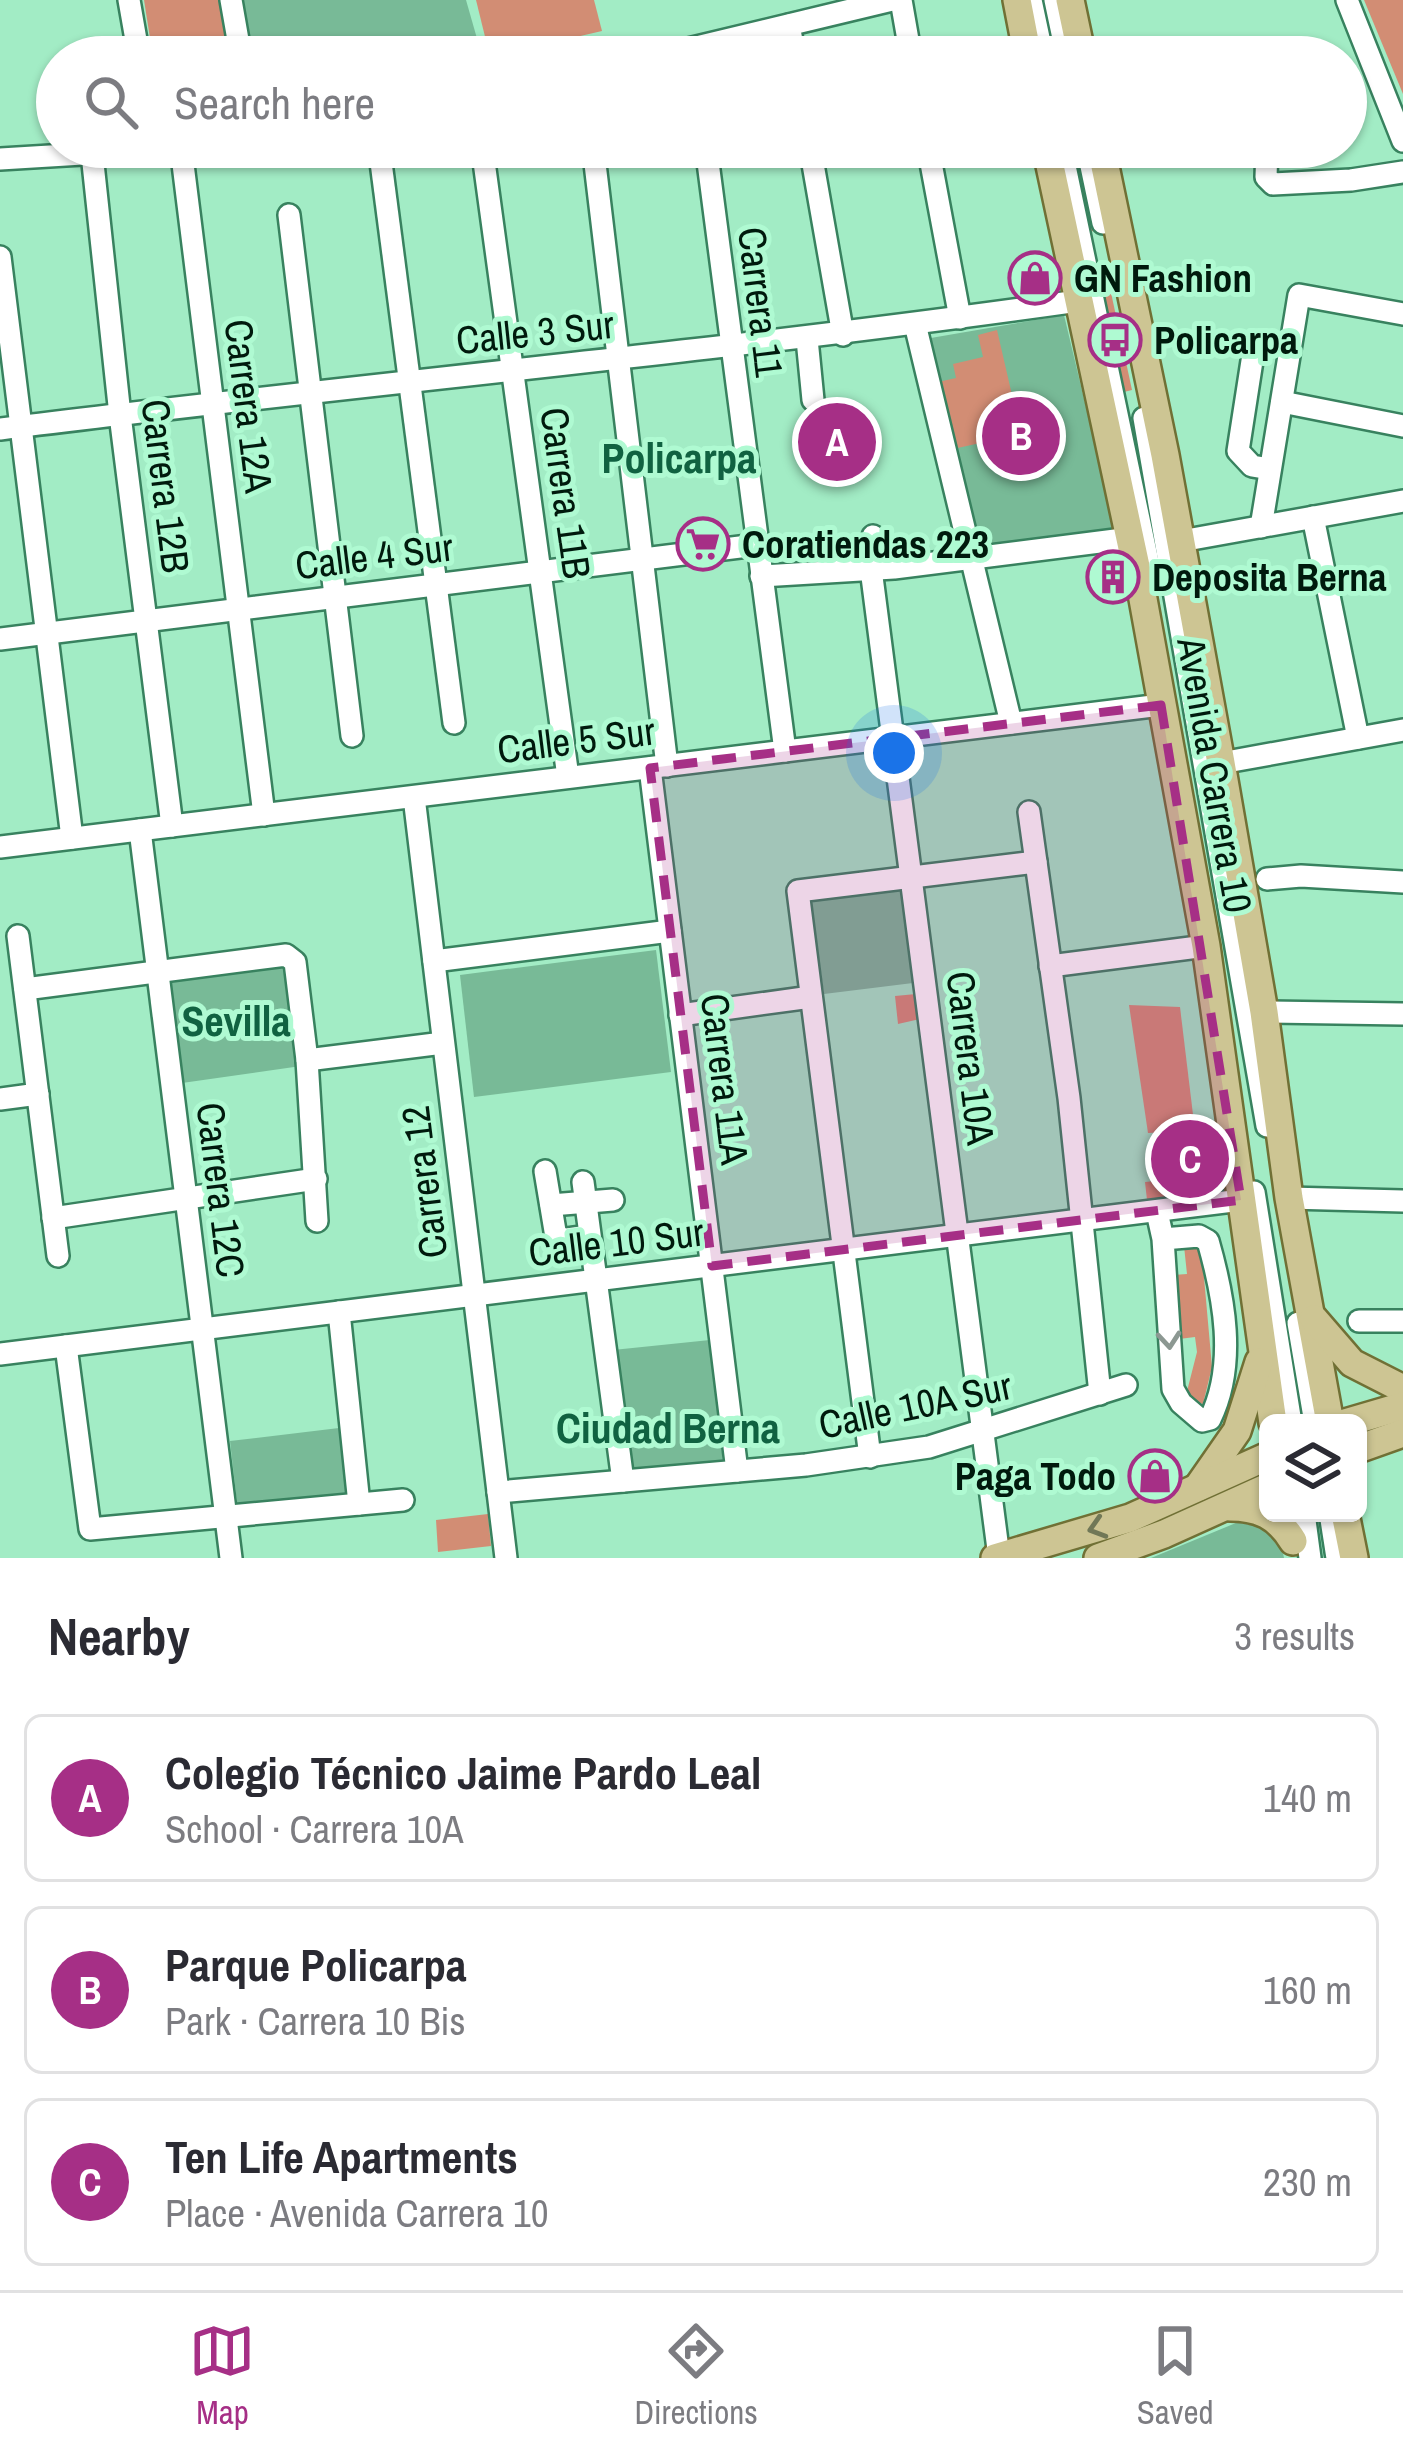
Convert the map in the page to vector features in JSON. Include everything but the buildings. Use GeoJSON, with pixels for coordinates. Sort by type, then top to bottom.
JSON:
{"type":"FeatureCollection","features":[{"type":"Feature","properties":{"kind":"main road"},"geometry":{"type":"LineString","coordinates":[[1017,0],[1024,36]]}},
{"type":"Feature","properties":{"kind":"main road"},"geometry":{"type":"LineString","coordinates":[[1070,0],[1078,36]]}},
{"type":"Feature","properties":{"kind":"main road","name":"Avenida Carrera 10"},"geometry":{"type":"LineString","coordinates":[[1050,168],[1131,538],[1206,946],[1272,1414]]}},
{"type":"Feature","properties":{"kind":"main road","name":"Avenida Carrera 10"},"geometry":{"type":"LineString","coordinates":[[1105,168],[1221,763],[1264,1012],[1289,1198],[1328,1414]]}},
{"type":"Feature","properties":{"kind":"main road"},"geometry":{"type":"LineString","coordinates":[[1310,1313],[1352,1364],[1403,1389]]}},
{"type":"Feature","properties":{"kind":"main road"},"geometry":{"type":"LineString","coordinates":[[1196,1490],[1237,1431],[1263,1346]]}},
{"type":"Feature","properties":{"kind":"main road"},"geometry":{"type":"LineString","coordinates":[[1367,1417],[1403,1406]]}},
{"type":"Feature","properties":{"kind":"main road"},"geometry":{"type":"LineString","coordinates":[[1367,1446],[1403,1433]]}},
{"type":"Feature","properties":{"kind":"main road"},"geometry":{"type":"LineString","coordinates":[[997,1557],[1130,1518],[1259,1460]]}},
{"type":"Feature","properties":{"kind":"main road"},"geometry":{"type":"LineString","coordinates":[[1098,1558],[1259,1492]]}},
{"type":"Feature","properties":{"kind":"main road"},"geometry":{"type":"LineString","coordinates":[[1226,1508],[1268,1514],[1281,1523],[1300,1552]]}},
{"type":"Feature","properties":{"kind":"main road"},"geometry":{"type":"LineString","coordinates":[[1290,1522],[1300,1552]]}},
{"type":"Feature","properties":{"kind":"main road"},"geometry":{"type":"LineString","coordinates":[[1347,1522],[1354,1558]]}},
{"type":"Feature","properties":{"kind":"street"},"geometry":{"type":"LineString","coordinates":[[129,0],[135,36]]}},
{"type":"Feature","properties":{"kind":"street"},"geometry":{"type":"LineString","coordinates":[[231,0],[237,36]]}},
{"type":"Feature","properties":{"kind":"street"},"geometry":{"type":"LineString","coordinates":[[750,36],[897,0],[906,36]]}},
{"type":"Feature","properties":{"kind":"street"},"geometry":{"type":"LineString","coordinates":[[1031,0],[1039,36]]}},
{"type":"Feature","properties":{"kind":"street"},"geometry":{"type":"LineString","coordinates":[[1055,0],[1063,36]]}},
{"type":"Feature","properties":{"kind":"street"},"geometry":{"type":"LineString","coordinates":[[1347,0],[1361,36]]}},
{"type":"Feature","properties":{"kind":"street"},"geometry":{"type":"LineString","coordinates":[[789,25],[791,36]]}},
{"type":"Feature","properties":{"kind":"street"},"geometry":{"type":"LineString","coordinates":[[1367,50],[1403,141]]}},
{"type":"Feature","properties":{"kind":"street"},"geometry":{"type":"LineString","coordinates":[[0,159],[36,157]]}},
{"type":"Feature","properties":{"kind":"street","name":"Carrera 12B"},"geometry":{"type":"LineString","coordinates":[[94,168],[172,826]]}},
{"type":"Feature","properties":{"kind":"street","name":"Carrera 12A"},"geometry":{"type":"LineString","coordinates":[[184,168],[264,815]]}},
{"type":"Feature","properties":{"kind":"street"},"geometry":{"type":"LineString","coordinates":[[382,168],[454,723]]}},
{"type":"Feature","properties":{"kind":"street","name":"Carrera 11B"},"geometry":{"type":"LineString","coordinates":[[485,168],[568,777]]}},
{"type":"Feature","properties":{"kind":"street","name":"Carrera 11A"},"geometry":{"type":"LineString","coordinates":[[595,168],[643,560],[670,931],[737,1472]]}},
{"type":"Feature","properties":{"kind":"street","name":"Carrera 11"},"geometry":{"type":"LineString","coordinates":[[708,168],[785,751]]}},
{"type":"Feature","properties":{"kind":"street"},"geometry":{"type":"LineString","coordinates":[[814,168],[843,335]]}},
{"type":"Feature","properties":{"kind":"street"},"geometry":{"type":"LineString","coordinates":[[932,168],[960,318]]}},
{"type":"Feature","properties":{"kind":"street"},"geometry":{"type":"LineString","coordinates":[[1065,168],[1145,541],[1225,983],[1291,1414]]}},
{"type":"Feature","properties":{"kind":"street"},"geometry":{"type":"LineString","coordinates":[[1092,168],[1143,407],[1313,1414]]}},
{"type":"Feature","properties":{"kind":"street"},"geometry":{"type":"LineString","coordinates":[[1266,168],[1266,177],[1274,184],[1403,172]]}},
{"type":"Feature","properties":{"kind":"street"},"geometry":{"type":"LineString","coordinates":[[289,215],[352,736]]}},
{"type":"Feature","properties":{"kind":"street"},"geometry":{"type":"LineString","coordinates":[[0,257],[10,428],[47,633],[72,838]]}},
{"type":"Feature","properties":{"kind":"street"},"geometry":{"type":"LineString","coordinates":[[1261,526],[1299,296],[1403,314]]}},
{"type":"Feature","properties":{"kind":"street","name":"Calle 3 Sur"},"geometry":{"type":"LineString","coordinates":[[10,428],[843,335],[1078,301]]}},
{"type":"Feature","properties":{"kind":"street"},"geometry":{"type":"LineString","coordinates":[[915,325],[1011,723]]}},
{"type":"Feature","properties":{"kind":"street"},"geometry":{"type":"LineString","coordinates":[[807,339],[813,400]]}},
{"type":"Feature","properties":{"kind":"street"},"geometry":{"type":"LineString","coordinates":[[1254,348],[1238,451],[1252,466],[1270,469]]}},
{"type":"Feature","properties":{"kind":"street"},"geometry":{"type":"LineString","coordinates":[[1282,402],[1403,426]]}},
{"type":"Feature","properties":{"kind":"street"},"geometry":{"type":"LineString","coordinates":[[1181,541],[1403,501]]}},
{"type":"Feature","properties":{"kind":"street"},"geometry":{"type":"LineString","coordinates":[[1313,517],[1358,738]]}},
{"type":"Feature","properties":{"kind":"street","name":"Carrera 10A"},"geometry":{"type":"LineString","coordinates":[[873,536],[893,738],[997,1557]]}},
{"type":"Feature","properties":{"kind":"street"},"geometry":{"type":"LineString","coordinates":[[761,576],[875,569],[1131,538]]}},
{"type":"Feature","properties":{"kind":"street","name":"Calle 4 Sur"},"geometry":{"type":"LineString","coordinates":[[0,639],[756,545]]}},
{"type":"Feature","properties":{"kind":"street","name":"Calle 5 Sur"},"geometry":{"type":"LineString","coordinates":[[0,847],[1161,705]]}},
{"type":"Feature","properties":{"kind":"street"},"geometry":{"type":"LineString","coordinates":[[1221,763],[1403,730]]}},
{"type":"Feature","properties":{"kind":"street","name":"Carrera 12"},"geometry":{"type":"LineString","coordinates":[[414,796],[506,1558]]}},
{"type":"Feature","properties":{"kind":"street"},"geometry":{"type":"LineString","coordinates":[[1029,812],[1100,1394]]}},
{"type":"Feature","properties":{"kind":"street","name":"Carrera 12C"},"geometry":{"type":"LineString","coordinates":[[140,830],[231,1558]]}},
{"type":"Feature","properties":{"kind":"street"},"geometry":{"type":"LineString","coordinates":[[870,1456],[798,891],[1036,862]]}},
{"type":"Feature","properties":{"kind":"street"},"geometry":{"type":"LineString","coordinates":[[1267,879],[1301,876],[1403,882]]}},
{"type":"Feature","properties":{"kind":"street"},"geometry":{"type":"LineString","coordinates":[[434,961],[670,931]]}},
{"type":"Feature","properties":{"kind":"street"},"geometry":{"type":"LineString","coordinates":[[18,936],[58,1256]]}},
{"type":"Feature","properties":{"kind":"street"},"geometry":{"type":"LineString","coordinates":[[1050,966],[1206,946]]}},
{"type":"Feature","properties":{"kind":"street"},"geometry":{"type":"LineString","coordinates":[[25,989],[286,955],[295,962],[308,1060],[317,1221]]}},
{"type":"Feature","properties":{"kind":"street"},"geometry":{"type":"LineString","coordinates":[[680,1015],[811,998]]}},
{"type":"Feature","properties":{"kind":"street"},"geometry":{"type":"LineString","coordinates":[[1264,1012],[1403,1014]]}},
{"type":"Feature","properties":{"kind":"street"},"geometry":{"type":"LineString","coordinates":[[308,1060],[443,1042]]}},
{"type":"Feature","properties":{"kind":"street"},"geometry":{"type":"LineString","coordinates":[[0,1099],[38,1094]]}},
{"type":"Feature","properties":{"kind":"street"},"geometry":{"type":"LineString","coordinates":[[545,1171],[560,1240],[589,1236]]}},
{"type":"Feature","properties":{"kind":"street"},"geometry":{"type":"LineString","coordinates":[[53,1218],[316,1180]]}},
{"type":"Feature","properties":{"kind":"street"},"geometry":{"type":"LineString","coordinates":[[551,1205],[584,1192],[613,1200]]}},
{"type":"Feature","properties":{"kind":"street"},"geometry":{"type":"LineString","coordinates":[[584,1192],[623,1481]]}},
{"type":"Feature","properties":{"kind":"street"},"geometry":{"type":"LineString","coordinates":[[1289,1198],[1403,1201]]}},
{"type":"Feature","properties":{"kind":"street","name":"Calle 10 Sur"},"geometry":{"type":"LineString","coordinates":[[0,1354],[1241,1200]]}},
{"type":"Feature","properties":{"kind":"street"},"geometry":{"type":"LineString","coordinates":[[1157,1212],[1173,1389],[1202,1421],[1210,1419],[1217,1405],[1225,1305],[1208,1241],[1199,1236],[1163,1239]]}},
{"type":"Feature","properties":{"kind":"street"},"geometry":{"type":"LineString","coordinates":[[1225,1305],[1256,1300]]}},
{"type":"Feature","properties":{"kind":"street"},"geometry":{"type":"LineString","coordinates":[[339,1312],[358,1504]]}},
{"type":"Feature","properties":{"kind":"street"},"geometry":{"type":"LineString","coordinates":[[1359,1321],[1403,1321]]}},
{"type":"Feature","properties":{"kind":"street"},"geometry":{"type":"LineString","coordinates":[[66,1346],[90,1529],[403,1500]]}},
{"type":"Feature","properties":{"kind":"street","name":"Calle 10A Sur"},"geometry":{"type":"LineString","coordinates":[[498,1492],[870,1456],[983,1432],[1126,1385]]}},
{"type":"Feature","properties":{"kind":"street"},"geometry":{"type":"LineString","coordinates":[[1300,1552],[1303,1522]]}},
{"type":"Feature","properties":{"kind":"street"},"geometry":{"type":"LineString","coordinates":[[1331,1522],[1337,1558]]}},
{"type":"Feature","properties":{"kind":"highlighted area"},"geometry":{"type":"Polygon","coordinates":[[[1161,705],[1241,1200],[712,1266],[650,768],[1161,705]]]}},
{"type":"Feature","properties":{"kind":"green space"},"geometry":{"type":"Polygon","coordinates":[[[240,0],[466,0],[476,36],[247,36],[240,0]]]}},
{"type":"Feature","properties":{"kind":"green space"},"geometry":{"type":"Polygon","coordinates":[[[1064,315],[1116,533],[977,552],[925,339],[1064,315]]]}},
{"type":"Feature","properties":{"kind":"green space"},"geometry":{"type":"Polygon","coordinates":[[[901,887],[913,983],[824,994],[811,900],[901,887]]]}},
{"type":"Feature","properties":{"kind":"green space"},"geometry":{"type":"Polygon","coordinates":[[[656,950],[671,1072],[474,1097],[460,975],[656,950]]]}},
{"type":"Feature","properties":{"kind":"green space"},"geometry":{"type":"Polygon","coordinates":[[[287,965],[301,1066],[182,1083],[169,981],[287,965]]]}},
{"type":"Feature","properties":{"kind":"green space"},"geometry":{"type":"Polygon","coordinates":[[[710,1340],[723,1462],[626,1473],[613,1350],[710,1340]]]}},
{"type":"Feature","properties":{"kind":"green space"},"geometry":{"type":"Polygon","coordinates":[[[339,1428],[347,1499],[238,1512],[230,1441],[339,1428]]]}},
{"type":"Feature","properties":{"kind":"green space"},"geometry":{"type":"Polygon","coordinates":[[[1248,1518],[1272,1532],[1284,1558],[1151,1558],[1248,1518]]]}},
{"type":"Feature","properties":{"kind":"place","name":"GN Fashion"},"geometry":{"type":"Point","coordinates":[1035,278]}},
{"type":"Feature","properties":{"kind":"place","name":"Policarpa"},"geometry":{"type":"Point","coordinates":[1115,340]}},
{"type":"Feature","properties":{"kind":"place","name":"Parque Policarpa"},"geometry":{"type":"Point","coordinates":[1021,436]}},
{"type":"Feature","properties":{"kind":"place","name":"Colegio Técnico Jaime Pardo Leal"},"geometry":{"type":"Point","coordinates":[837,442]}},
{"type":"Feature","properties":{"kind":"place","name":"Coratiendas 223"},"geometry":{"type":"Point","coordinates":[703,544]}},
{"type":"Feature","properties":{"kind":"place","name":"Deposita Berna"},"geometry":{"type":"Point","coordinates":[1113,577]}},
{"type":"Feature","properties":{"kind":"place","name":"Ten Life Apartments"},"geometry":{"type":"Point","coordinates":[1190,1159]}},
{"type":"Feature","properties":{"kind":"place","name":"Paga Todo"},"geometry":{"type":"Point","coordinates":[1155,1476]}},
{"type":"Feature","properties":{"kind":"district","name":"Policarpa"},"geometry":{"type":"Point","coordinates":[679,458]}},
{"type":"Feature","properties":{"kind":"district","name":"Sevilla"},"geometry":{"type":"Point","coordinates":[236,1021]}},
{"type":"Feature","properties":{"kind":"district","name":"Ciudad Berna"},"geometry":{"type":"Point","coordinates":[668,1428]}}]}
